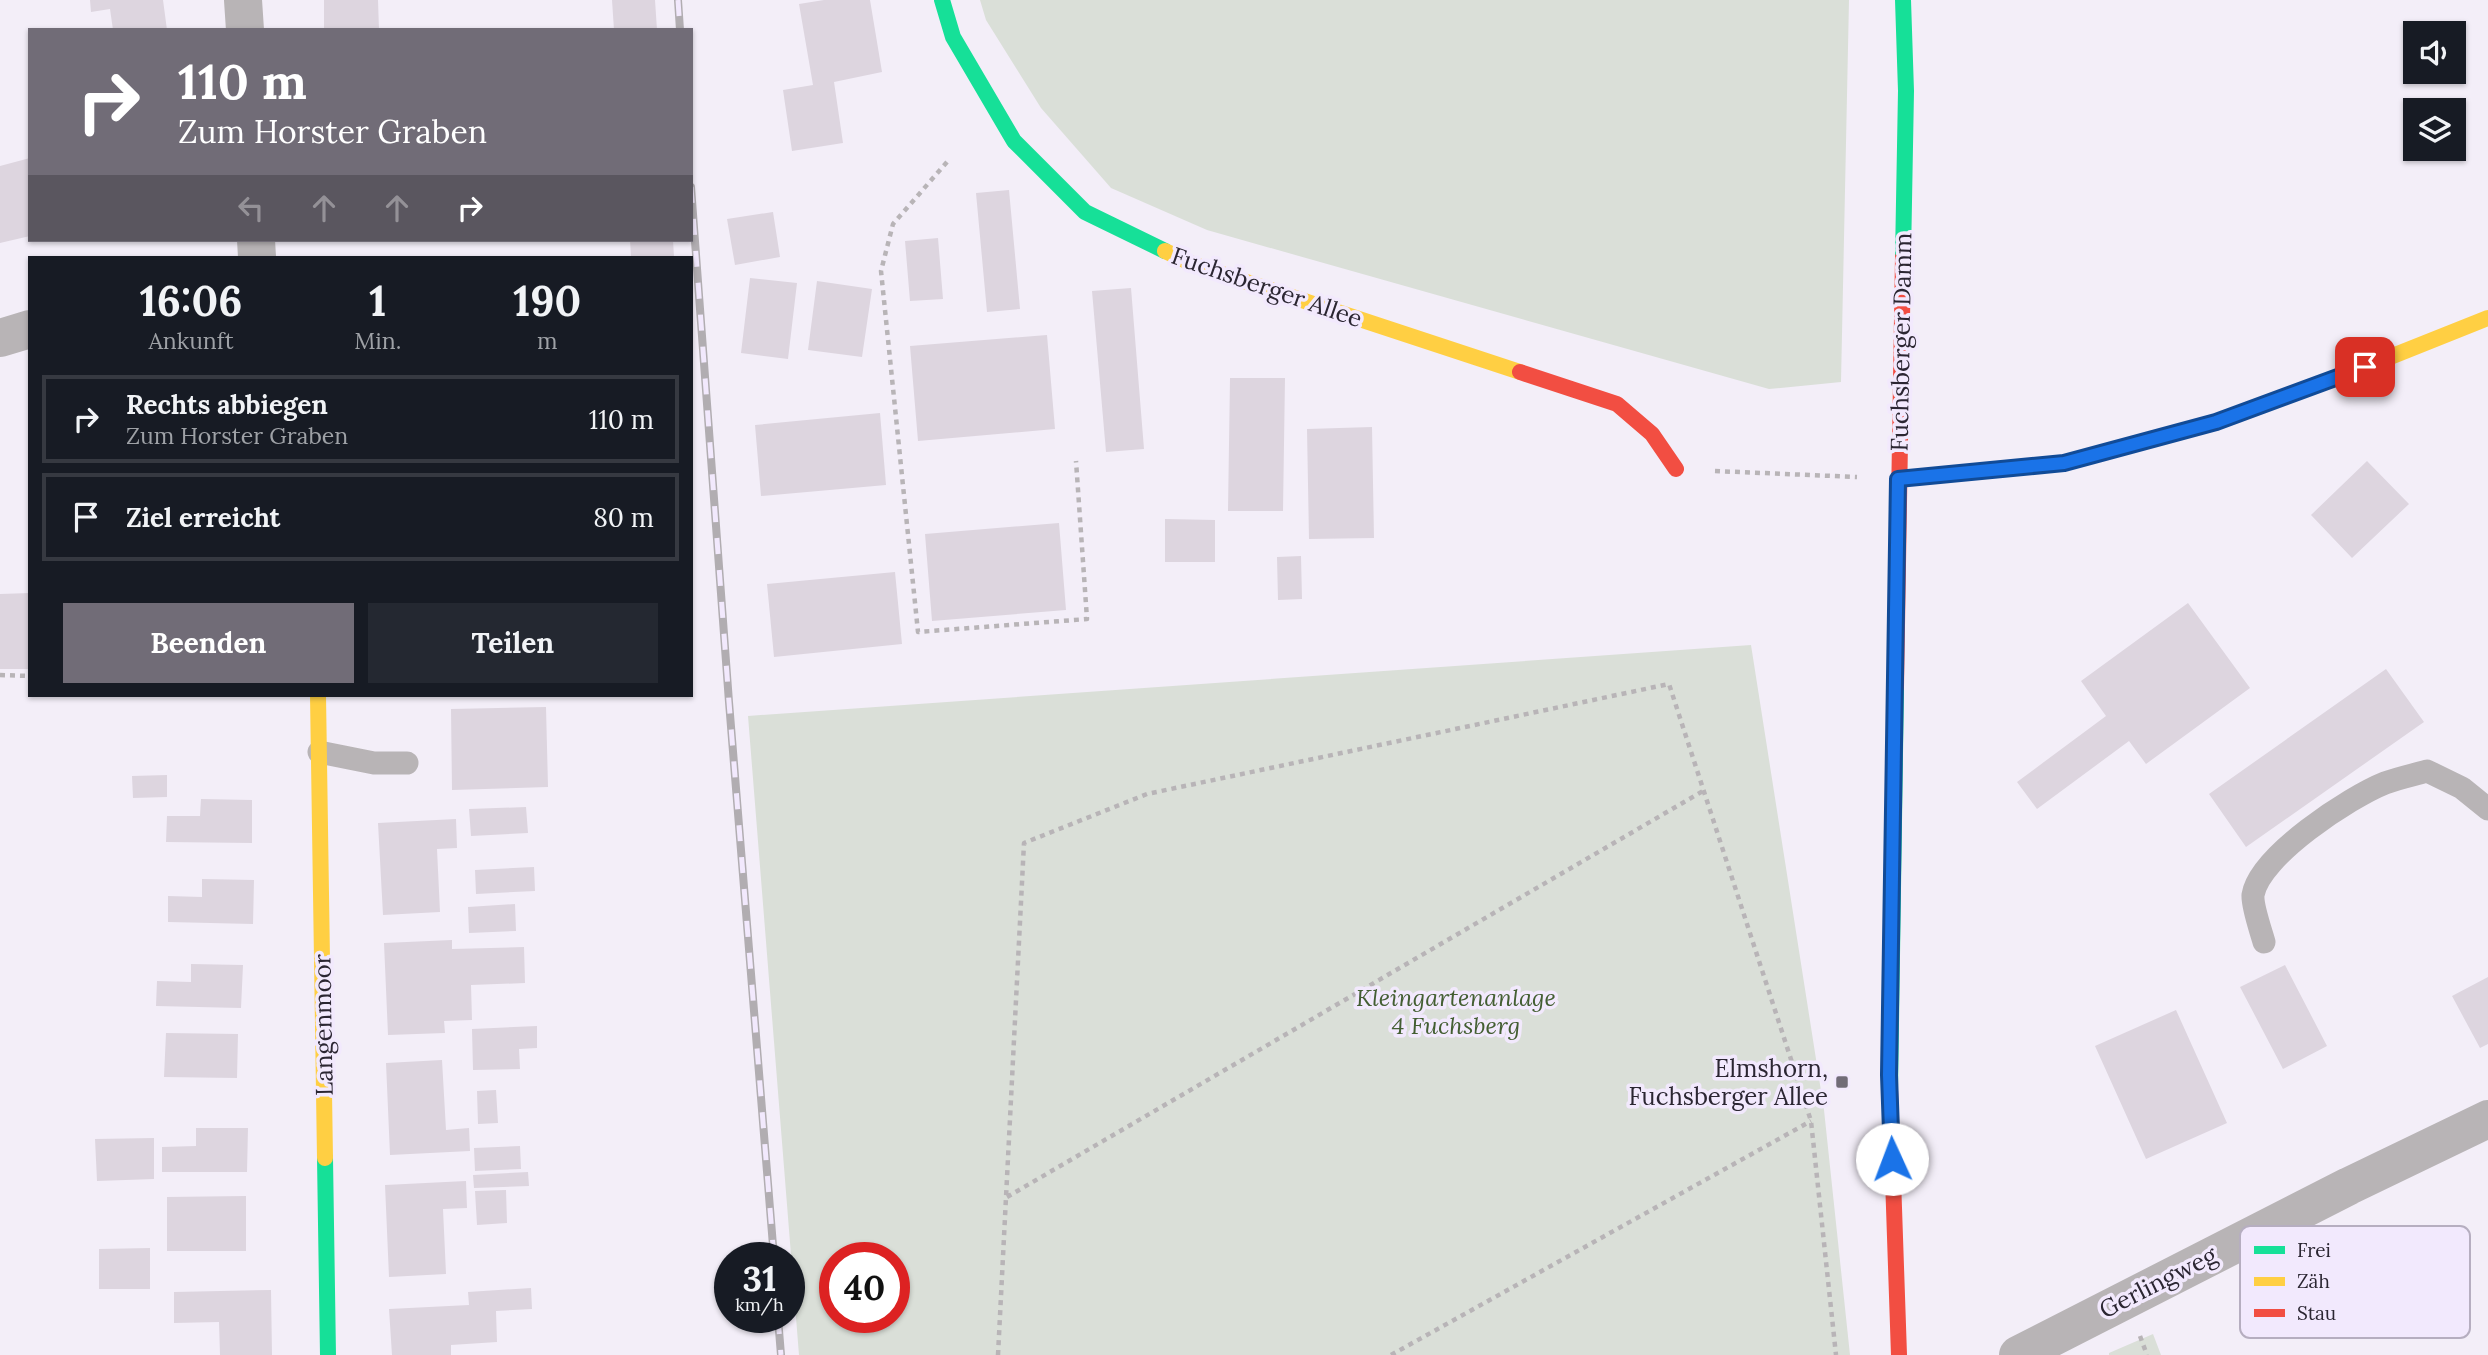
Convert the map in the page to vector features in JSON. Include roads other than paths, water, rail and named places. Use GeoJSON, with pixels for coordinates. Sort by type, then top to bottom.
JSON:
{"type":"FeatureCollection","features":[{"type":"Feature","properties":{"kind":"street"},"geometry":{"type":"LineString","coordinates":[[243,0],[244,28]]}},
{"type":"Feature","properties":{"kind":"street","name":"Fuchsberger Allee"},"geometry":{"type":"LineString","coordinates":[[942,0],[953,37],[1014,141],[1085,212],[1195,265],[1617,404],[1652,435],[1676,469]]}},
{"type":"Feature","properties":{"kind":"street","name":"Fuchsberger Damm"},"geometry":{"type":"LineString","coordinates":[[1899,1355],[1889,1075],[1906,91],[1903,0]]}},
{"type":"Feature","properties":{"kind":"street"},"geometry":{"type":"LineString","coordinates":[[1898,479],[2064,463],[2204,425],[2414,349],[2488,318]]}},
{"type":"Feature","properties":{"kind":"street"},"geometry":{"type":"LineString","coordinates":[[0,338],[28,330]]}},
{"type":"Feature","properties":{"kind":"street","name":"Langenmoor"},"geometry":{"type":"LineString","coordinates":[[318,697],[328,1355]]}},
{"type":"Feature","properties":{"kind":"street","name":"Gerlingweg"},"geometry":{"type":"LineString","coordinates":[[2271,1226],[2488,1119]]}},
{"type":"Feature","properties":{"kind":"street","name":"Gerlingweg"},"geometry":{"type":"LineString","coordinates":[[2018,1355],[2240,1242]]}},
{"type":"Feature","properties":{"kind":"lane"},"geometry":{"type":"LineString","coordinates":[[319,752],[374,763],[407,763]]}},
{"type":"Feature","properties":{"kind":"lane"},"geometry":{"type":"LineString","coordinates":[[2264,942],[2253,896],[2265,869],[2298,838],[2342,805],[2385,783],[2427,771],[2462,788],[2488,809]]}},
{"type":"Feature","properties":{"kind":"railway"},"geometry":{"type":"LineString","coordinates":[[678,0],[680,28]]}},
{"type":"Feature","properties":{"kind":"railway"},"geometry":{"type":"LineString","coordinates":[[693,214],[773,1242]]}},
{"type":"Feature","properties":{"kind":"railway"},"geometry":{"type":"LineString","coordinates":[[779,1333],[781,1355]]}},
{"type":"Feature","properties":{"kind":"place","name":"Elmshorn, Fuchsberger Allee"},"geometry":{"type":"Point","coordinates":[1842,1082]}},
{"type":"Feature","properties":{"kind":"park label","name":"Kleingartenanlage 4 Fuchsberg"},"geometry":{"type":"Point","coordinates":[1456,1011]}}]}
